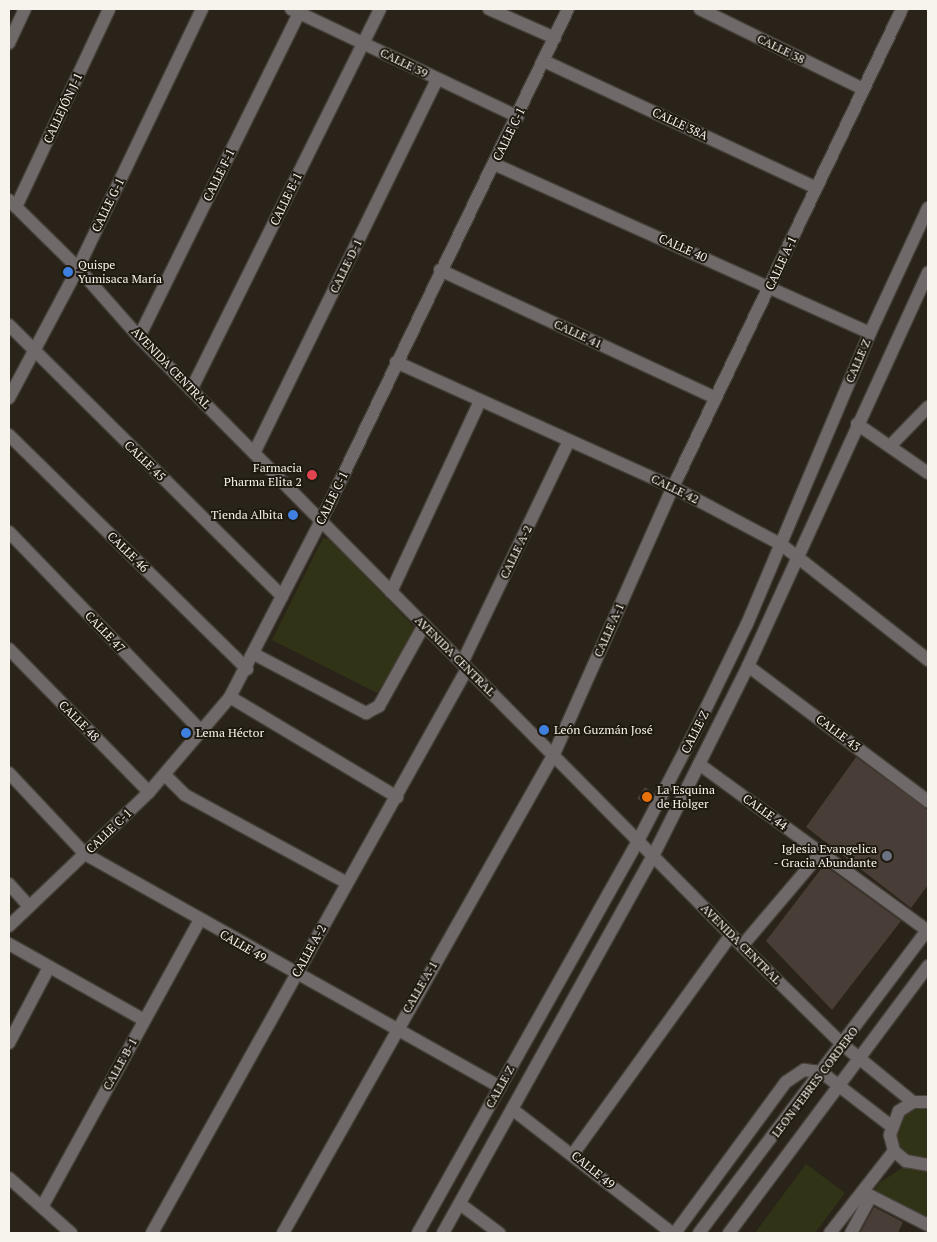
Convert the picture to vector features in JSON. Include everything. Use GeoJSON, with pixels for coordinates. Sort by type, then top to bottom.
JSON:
{"type":"FeatureCollection","features":[{"type":"Feature","properties":{"kind":"street"},"geometry":{"type":"LineString","coordinates":[[9,43],[25,9]]}},
{"type":"Feature","properties":{"kind":"street","name":"CALLEJÓN J-1"},"geometry":{"type":"LineString","coordinates":[[12,204],[110,9]]}},
{"type":"Feature","properties":{"kind":"street","name":"CALLE G-1"},"geometry":{"type":"LineString","coordinates":[[9,398],[78,268],[202,9]]}},
{"type":"Feature","properties":{"kind":"street","name":"CALLE E-1"},"geometry":{"type":"LineString","coordinates":[[191,390],[380,9]]}},
{"type":"Feature","properties":{"kind":"street"},"geometry":{"type":"LineString","coordinates":[[489,9],[555,38]]}},
{"type":"Feature","properties":{"kind":"street","name":"CALLE C-1"},"geometry":{"type":"LineString","coordinates":[[9,926],[149,792],[230,697],[247,669],[321,521],[440,270],[518,117],[568,9]]}},
{"type":"Feature","properties":{"kind":"street","name":"CALLE 38"},"geometry":{"type":"LineString","coordinates":[[700,9],[863,89]]}},
{"type":"Feature","properties":{"kind":"street","name":"CALLE A-1"},"geometry":{"type":"LineString","coordinates":[[283,1233],[396,1029],[554,754],[673,487],[902,9]]}},
{"type":"Feature","properties":{"kind":"street","name":"CALLE 39"},"geometry":{"type":"LineString","coordinates":[[295,11],[518,117]]}},
{"type":"Feature","properties":{"kind":"street","name":"CALLE F-1"},"geometry":{"type":"LineString","coordinates":[[139,337],[295,11]]}},
{"type":"Feature","properties":{"kind":"street","name":"CALLE 38A"},"geometry":{"type":"LineString","coordinates":[[544,61],[816,188]]}},
{"type":"Feature","properties":{"kind":"street","name":"CALLE D-1"},"geometry":{"type":"LineString","coordinates":[[254,453],[437,80]]}},
{"type":"Feature","properties":{"kind":"street","name":"CALLE 40"},"geometry":{"type":"LineString","coordinates":[[494,164],[870,333]]}},
{"type":"Feature","properties":{"kind":"street","name":"AVENIDA CENTRAL"},"geometry":{"type":"LineString","coordinates":[[12,204],[78,268],[139,337],[191,390],[639,839],[653,856],[742,946],[843,1045],[859,1058],[923,1100]]}},
{"type":"Feature","properties":{"kind":"street","name":"CALLE Z"},"geometry":{"type":"LineString","coordinates":[[418,1233],[639,839],[739,641],[782,545],[870,333],[928,208]]}},
{"type":"Feature","properties":{"kind":"street","name":"CALLE 41"},"geometry":{"type":"LineString","coordinates":[[440,270],[716,398]]}},
{"type":"Feature","properties":{"kind":"street","name":"CALLE Z"},"geometry":{"type":"LineString","coordinates":[[443,1233],[653,856],[748,666],[928,272]]}},
{"type":"Feature","properties":{"kind":"street","name":"CALLE 45"},"geometry":{"type":"LineString","coordinates":[[9,326],[282,596]]}},
{"type":"Feature","properties":{"kind":"street","name":"CALLE 42"},"geometry":{"type":"LineString","coordinates":[[396,362],[673,487],[782,545],[928,660]]}},
{"type":"Feature","properties":{"kind":"street"},"geometry":{"type":"LineString","coordinates":[[391,592],[480,400]]}},
{"type":"Feature","properties":{"kind":"street"},"geometry":{"type":"LineString","coordinates":[[891,445],[928,407]]}},
{"type":"Feature","properties":{"kind":"street"},"geometry":{"type":"LineString","coordinates":[[858,424],[891,445],[928,473]]}},
{"type":"Feature","properties":{"kind":"street","name":"CALLE 46"},"geometry":{"type":"LineString","coordinates":[[9,435],[247,669]]}},
{"type":"Feature","properties":{"kind":"street","name":"CALLE A-2"},"geometry":{"type":"LineString","coordinates":[[152,1233],[397,797],[465,666],[569,441]]}},
{"type":"Feature","properties":{"kind":"street","name":"CALLE 47"},"geometry":{"type":"LineString","coordinates":[[9,532],[202,732]]}},
{"type":"Feature","properties":{"kind":"street"},"geometry":{"type":"LineString","coordinates":[[254,654],[366,713],[379,706],[424,625]]}},
{"type":"Feature","properties":{"kind":"street","name":"CALLE 48"},"geometry":{"type":"LineString","coordinates":[[9,649],[149,792]]}},
{"type":"Feature","properties":{"kind":"street","name":"CALLE 43"},"geometry":{"type":"LineString","coordinates":[[748,666],[928,801]]}},
{"type":"Feature","properties":{"kind":"street"},"geometry":{"type":"LineString","coordinates":[[230,697],[397,797]]}},
{"type":"Feature","properties":{"kind":"street","name":"CALLE 44"},"geometry":{"type":"LineString","coordinates":[[699,764],[928,930]]}},
{"type":"Feature","properties":{"kind":"street","name":"CALLE 49"},"geometry":{"type":"LineString","coordinates":[[9,774],[85,854],[295,976],[500,1087]]}},
{"type":"Feature","properties":{"kind":"street"},"geometry":{"type":"LineString","coordinates":[[165,775],[185,795],[347,883]]}},
{"type":"Feature","properties":{"kind":"street"},"geometry":{"type":"LineString","coordinates":[[742,946],[821,853]]}},
{"type":"Feature","properties":{"kind":"street"},"geometry":{"type":"LineString","coordinates":[[9,884],[29,906]]}},
{"type":"Feature","properties":{"kind":"street","name":"CALLE B-1"},"geometry":{"type":"LineString","coordinates":[[42,1207],[199,921]]}},
{"type":"Feature","properties":{"kind":"street","name":"LEON FEBRES CORDERO"},"geometry":{"type":"LineString","coordinates":[[699,1233],[843,1045],[928,930]]}},
{"type":"Feature","properties":{"kind":"street"},"geometry":{"type":"LineString","coordinates":[[573,1154],[731,934]]}},
{"type":"Feature","properties":{"kind":"street"},"geometry":{"type":"LineString","coordinates":[[9,944],[144,1020]]}},
{"type":"Feature","properties":{"kind":"street","name":"LEON FEBRES CORDERO"},"geometry":{"type":"LineString","coordinates":[[729,1233],[928,966]]}},
{"type":"Feature","properties":{"kind":"street"},"geometry":{"type":"LineString","coordinates":[[9,1044],[49,967]]}},
{"type":"Feature","properties":{"kind":"street"},"geometry":{"type":"LineString","coordinates":[[673,1233],[699,1201],[786,1082],[804,1070],[822,1072],[891,1126]]}},
{"type":"Feature","properties":{"kind":"street"},"geometry":{"type":"LineString","coordinates":[[923,1100],[899,1111],[891,1126],[894,1150],[906,1161],[928,1164]]}},
{"type":"Feature","properties":{"kind":"street","name":"CALLE 49"},"geometry":{"type":"LineString","coordinates":[[512,1109],[573,1154],[673,1233]]}},
{"type":"Feature","properties":{"kind":"street"},"geometry":{"type":"LineString","coordinates":[[830,1233],[894,1150]]}},
{"type":"Feature","properties":{"kind":"street"},"geometry":{"type":"LineString","coordinates":[[9,1178],[71,1233]]}},
{"type":"Feature","properties":{"kind":"street"},"geometry":{"type":"LineString","coordinates":[[851,1233],[871,1196],[928,1224]]}},
{"type":"Feature","properties":{"kind":"street"},"geometry":{"type":"LineString","coordinates":[[699,1201],[714,1214]]}},
{"type":"Feature","properties":{"kind":"street"},"geometry":{"type":"LineString","coordinates":[[460,1204],[499,1233]]}},
{"type":"Feature","properties":{"kind":"green space"},"geometry":{"type":"Polygon","coordinates":[[[323,538],[329,539],[417,630],[377,693],[272,640],[323,538]]]}},
{"type":"Feature","properties":{"kind":"green space"},"geometry":{"type":"Polygon","coordinates":[[[928,1106],[928,1161],[912,1161],[901,1151],[895,1140],[900,1115],[909,1108],[928,1106]]]}},
{"type":"Feature","properties":{"kind":"green space"},"geometry":{"type":"Polygon","coordinates":[[[806,1164],[845,1193],[815,1233],[755,1233],[806,1164]]]}},
{"type":"Feature","properties":{"kind":"green space"},"geometry":{"type":"Polygon","coordinates":[[[905,1166],[928,1169],[928,1220],[874,1191],[879,1183],[905,1166]]]}},
{"type":"Feature","properties":{"kind":"building","name":"Iglesia Evangelica - Gracia Abundante"},"geometry":{"type":"Polygon","coordinates":[[[856,757],[928,810],[928,885],[911,908],[806,827],[856,757]]]}},
{"type":"Feature","properties":{"kind":"building","name":"La Esquina de Holger"},"geometry":{"type":"Polygon","coordinates":[[[645,787],[654,793],[646,805],[637,799],[645,787]]]}},
{"type":"Feature","properties":{"kind":"building"},"geometry":{"type":"Polygon","coordinates":[[[824,865],[901,921],[832,1010],[766,941],[824,865]]]}},
{"type":"Feature","properties":{"kind":"building"},"geometry":{"type":"Polygon","coordinates":[[[874,1207],[903,1222],[898,1233],[860,1233],[874,1207]]]}},
{"type":"Feature","properties":{"kind":"place","name":"Quispe Yumisaca María"},"geometry":{"type":"Point","coordinates":[68,272]}},
{"type":"Feature","properties":{"kind":"place","name":"Farmacia Pharma Elita 2"},"geometry":{"type":"Point","coordinates":[312,475]}},
{"type":"Feature","properties":{"kind":"place","name":"Tienda Albita"},"geometry":{"type":"Point","coordinates":[293,515]}},
{"type":"Feature","properties":{"kind":"place","name":"León Guzmán José"},"geometry":{"type":"Point","coordinates":[544,730]}},
{"type":"Feature","properties":{"kind":"place","name":"Lema Héctor"},"geometry":{"type":"Point","coordinates":[186,733]}},
{"type":"Feature","properties":{"kind":"place","name":"La Esquina de Holger"},"geometry":{"type":"Point","coordinates":[647,797]}},
{"type":"Feature","properties":{"kind":"place","name":"Iglesia Evangelica - Gracia Abundante"},"geometry":{"type":"Point","coordinates":[887,856]}}]}
